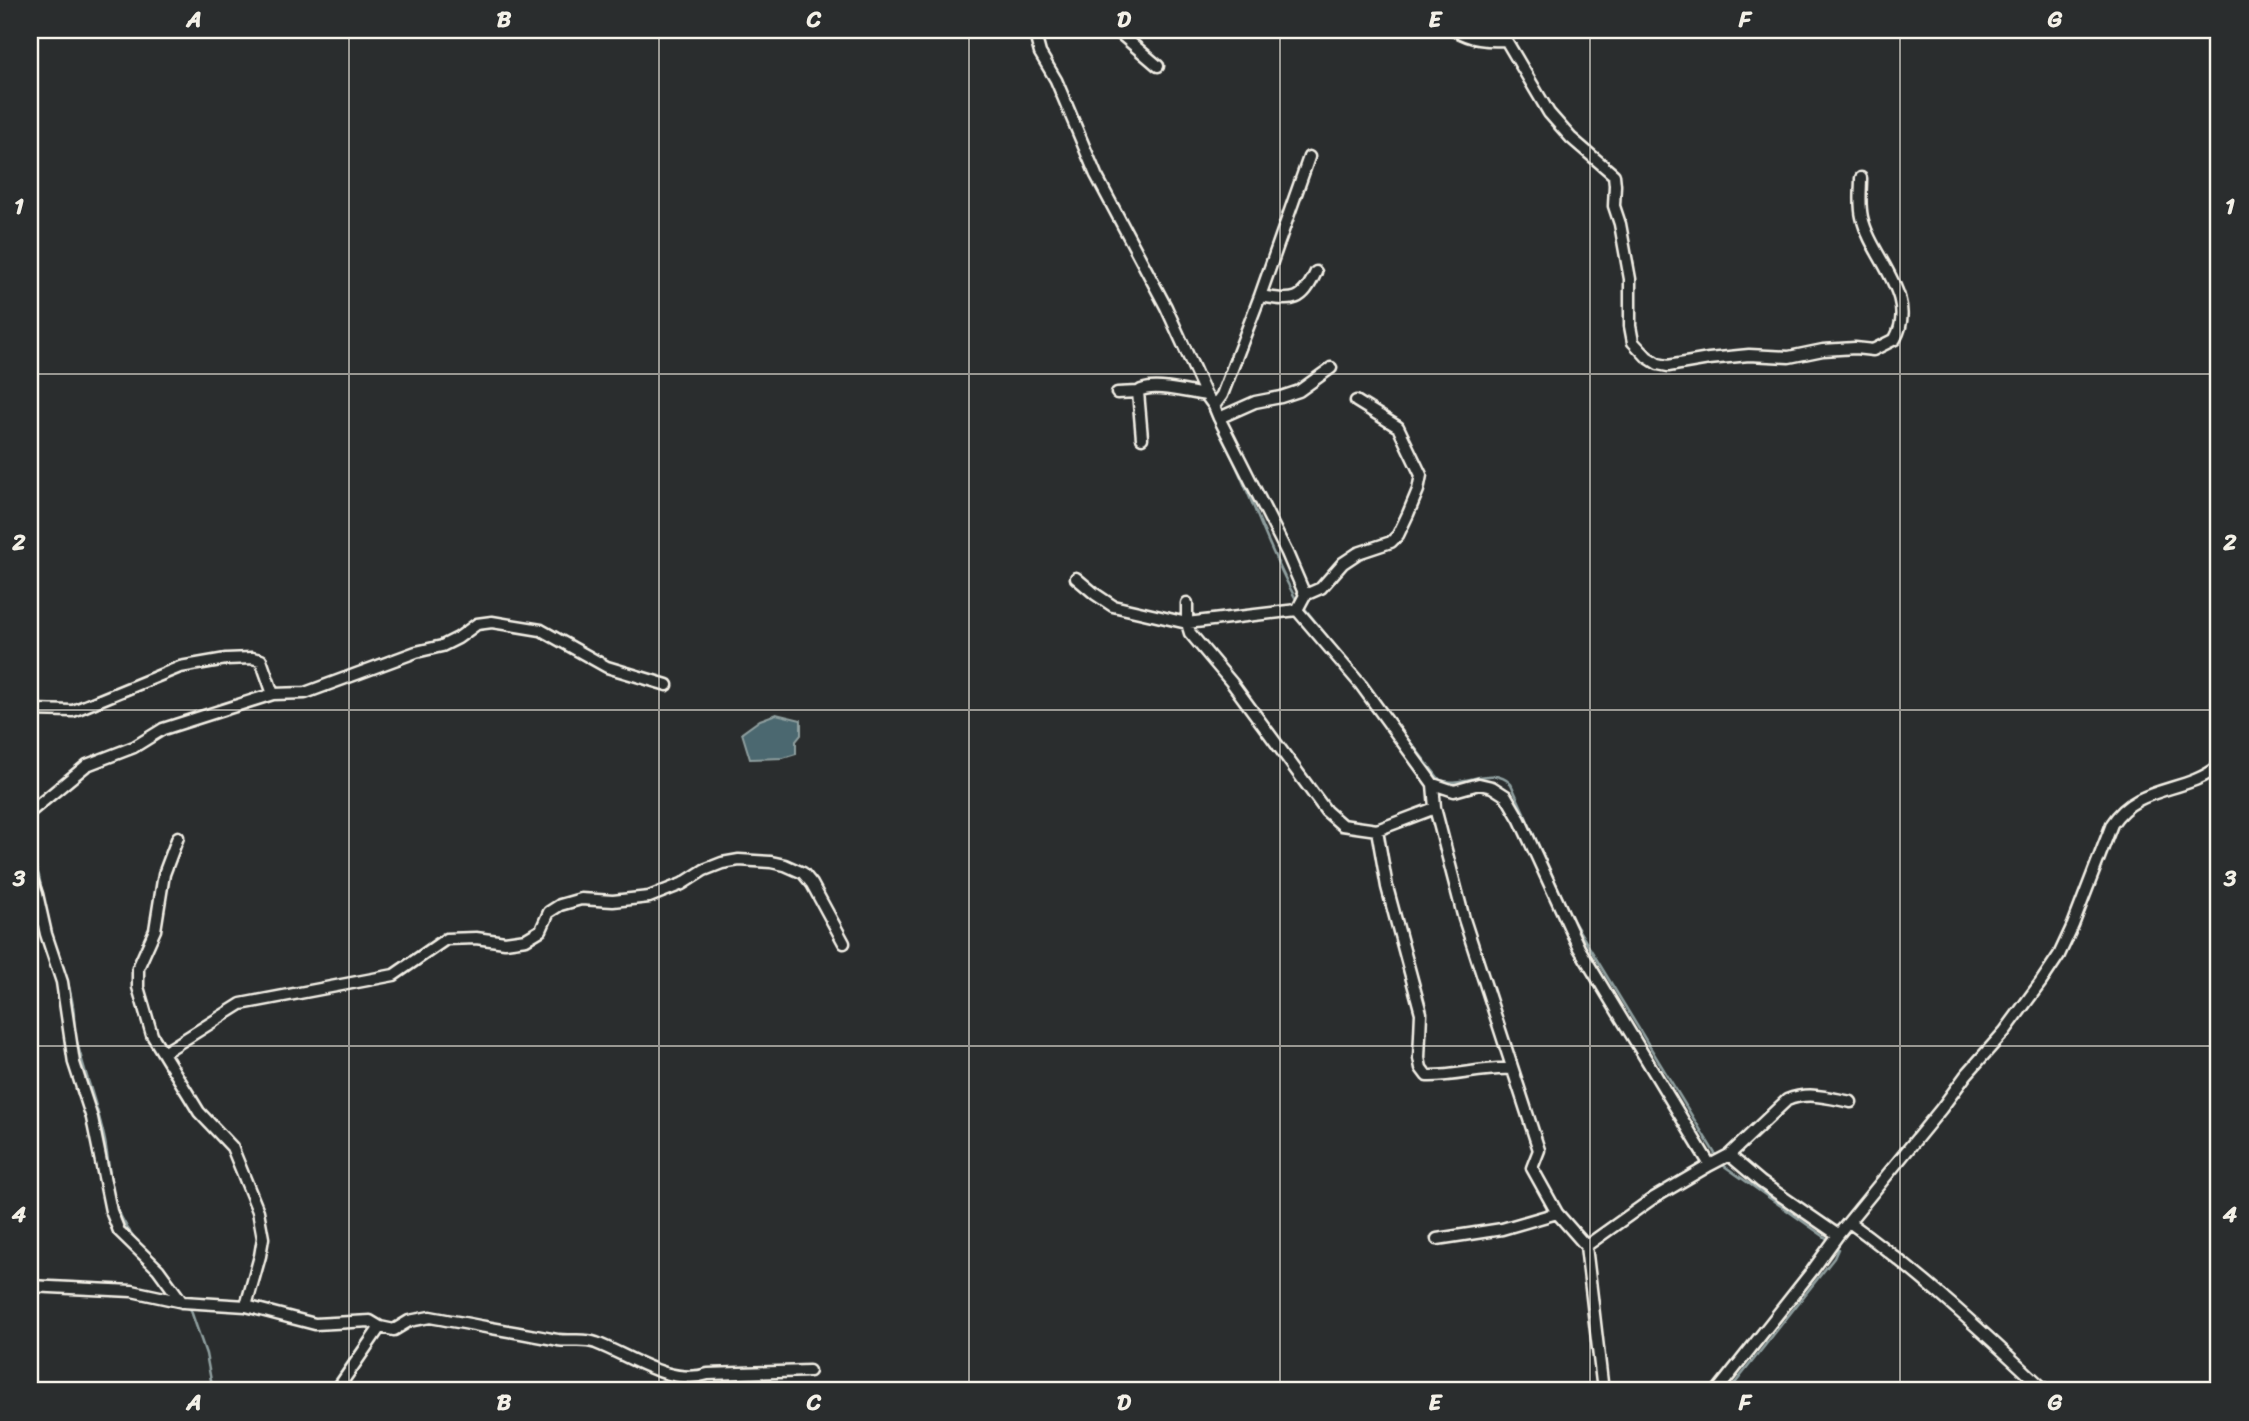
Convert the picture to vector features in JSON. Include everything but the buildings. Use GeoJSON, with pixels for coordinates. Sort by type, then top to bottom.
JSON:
{"type":"FeatureCollection","features":[{"type":"Feature","properties":{"kind":"street"},"geometry":{"type":"LineString","coordinates":[[1040,30],[1037,42],[1040,53],[1056,80],[1096,175],[1166,307],[1206,395],[1214,406],[1287,553],[1301,603],[1433,784],[1435,808],[1464,919],[1539,1150],[1532,1168],[1557,1213],[1586,1246],[1603,1391]]}},
{"type":"Feature","properties":{"kind":"street"},"geometry":{"type":"LineString","coordinates":[[1116,30],[1158,66]]}},
{"type":"Feature","properties":{"kind":"street"},"geometry":{"type":"LineString","coordinates":[[1455,30],[1484,41],[1506,40],[1549,113],[1571,138],[1614,175],[1614,206],[1630,279],[1630,326],[1633,342],[1658,364],[1668,366],[1749,355],[1789,357],[1823,350],[1873,350],[1895,339],[1902,320],[1898,292],[1879,257],[1862,216],[1861,178]]}},
{"type":"Feature","properties":{"kind":"street"},"geometry":{"type":"LineString","coordinates":[[1214,406],[1222,395],[1310,157]]}},
{"type":"Feature","properties":{"kind":"street"},"geometry":{"type":"LineString","coordinates":[[1260,296],[1297,298],[1308,289],[1316,272]]}},
{"type":"Feature","properties":{"kind":"street"},"geometry":{"type":"LineString","coordinates":[[1220,418],[1255,402],[1298,391],[1331,368]]}},
{"type":"Feature","properties":{"kind":"street"},"geometry":{"type":"LineString","coordinates":[[1117,393],[1151,388],[1206,395]]}},
{"type":"Feature","properties":{"kind":"street"},"geometry":{"type":"LineString","coordinates":[[1138,392],[1142,438]]}},
{"type":"Feature","properties":{"kind":"street"},"geometry":{"type":"LineString","coordinates":[[1076,578],[1113,606],[1187,623],[1301,603],[1321,587],[1343,562],[1358,553],[1391,542],[1398,535],[1418,491],[1421,475],[1398,427],[1376,416],[1356,401]]}},
{"type":"Feature","properties":{"kind":"street"},"geometry":{"type":"LineString","coordinates":[[1187,603],[1190,633],[1232,683],[1326,811],[1342,825],[1377,830],[1435,808]]}},
{"type":"Feature","properties":{"kind":"street"},"geometry":{"type":"LineString","coordinates":[[30,811],[87,765],[134,747],[163,729],[273,694],[305,694],[404,656],[442,646],[477,624],[492,622],[541,629],[607,667],[667,685]]}},
{"type":"Feature","properties":{"kind":"street"},"geometry":{"type":"LineString","coordinates":[[30,710],[73,711],[180,667],[226,659],[261,660],[273,694]]}},
{"type":"Feature","properties":{"kind":"street"},"geometry":{"type":"LineString","coordinates":[[1717,1391],[1966,1075],[2005,1031],[2041,982],[2059,955],[2073,925],[2118,814],[2137,800],[2194,781],[2210,774],[2219,766]]}},
{"type":"Feature","properties":{"kind":"street"},"geometry":{"type":"LineString","coordinates":[[1433,784],[1454,791],[1479,784],[1492,787],[1506,796],[1520,820],[1579,948],[1719,1160],[1761,1182],[1834,1240]]}},
{"type":"Feature","properties":{"kind":"street"},"geometry":{"type":"LineString","coordinates":[[1377,830],[1387,887],[1421,1013],[1421,1068],[1427,1076],[1512,1069]]}},
{"type":"Feature","properties":{"kind":"street"},"geometry":{"type":"LineString","coordinates":[[178,837],[164,874],[155,930],[138,968],[138,987],[152,1035],[199,1112],[232,1147],[258,1211],[263,1238],[246,1306]]}},
{"type":"Feature","properties":{"kind":"street"},"geometry":{"type":"LineString","coordinates":[[163,1053],[241,1003],[394,975],[446,939],[477,938],[505,942],[526,939],[541,930],[549,912],[560,905],[581,900],[613,901],[649,897],[682,884],[704,870],[730,862],[785,864],[803,873],[813,884],[844,943]]}},
{"type":"Feature","properties":{"kind":"street"},"geometry":{"type":"LineString","coordinates":[[30,873],[62,982],[74,1063],[92,1118],[111,1211],[119,1231],[158,1269],[182,1302]]}},
{"type":"Feature","properties":{"kind":"street"},"geometry":{"type":"LineString","coordinates":[[1586,1246],[1652,1199],[1719,1160],[1787,1100],[1813,1094],[1851,1102]]}},
{"type":"Feature","properties":{"kind":"street"},"geometry":{"type":"LineString","coordinates":[[1437,1239],[1502,1229],[1557,1213]]}},
{"type":"Feature","properties":{"kind":"street"},"geometry":{"type":"LineString","coordinates":[[1849,1222],[1894,1255],[1961,1311],[2046,1391]]}},
{"type":"Feature","properties":{"kind":"street"},"geometry":{"type":"LineString","coordinates":[[30,1286],[132,1291],[182,1302],[246,1306],[315,1324],[370,1321],[380,1327],[394,1330],[409,1321],[430,1317],[562,1340],[593,1341],[641,1363],[685,1376],[808,1371]]}},
{"type":"Feature","properties":{"kind":"street"},"geometry":{"type":"LineString","coordinates":[[336,1391],[380,1327]]}},
{"type":"Feature","properties":{"kind":"water"},"geometry":{"type":"Polygon","coordinates":[[[776,714],[801,720],[801,735],[796,741],[796,754],[783,758],[750,759],[742,733],[760,720],[776,714]]]}},
{"type":"Feature","properties":{"kind":"waterway"},"geometry":{"type":"LineString","coordinates":[[1209,410],[1297,601]]}},
{"type":"Feature","properties":{"kind":"waterway"},"geometry":{"type":"LineString","coordinates":[[1302,605],[1357,673]]}},
{"type":"Feature","properties":{"kind":"waterway"},"geometry":{"type":"LineString","coordinates":[[1376,698],[1440,780],[1449,782],[1495,776],[1511,784],[1572,919],[1717,1157]]}},
{"type":"Feature","properties":{"kind":"waterway"},"geometry":{"type":"LineString","coordinates":[[30,849],[39,876],[45,910]]}},
{"type":"Feature","properties":{"kind":"waterway"},"geometry":{"type":"LineString","coordinates":[[50,930],[69,987],[75,1034],[102,1128],[114,1198],[124,1222],[143,1248]]}},
{"type":"Feature","properties":{"kind":"waterway"},"geometry":{"type":"LineString","coordinates":[[1720,1163],[1829,1240]]}},
{"type":"Feature","properties":{"kind":"waterway"},"geometry":{"type":"LineString","coordinates":[[1729,1391],[1834,1258],[1838,1249],[1834,1244]]}},
{"type":"Feature","properties":{"kind":"waterway"},"geometry":{"type":"LineString","coordinates":[[189,1305],[206,1354],[213,1391]]}},
{"type":"Feature","properties":{"kind":"waterway"},"geometry":{"type":"LineString","coordinates":[[328,1391],[371,1329]]}}]}
